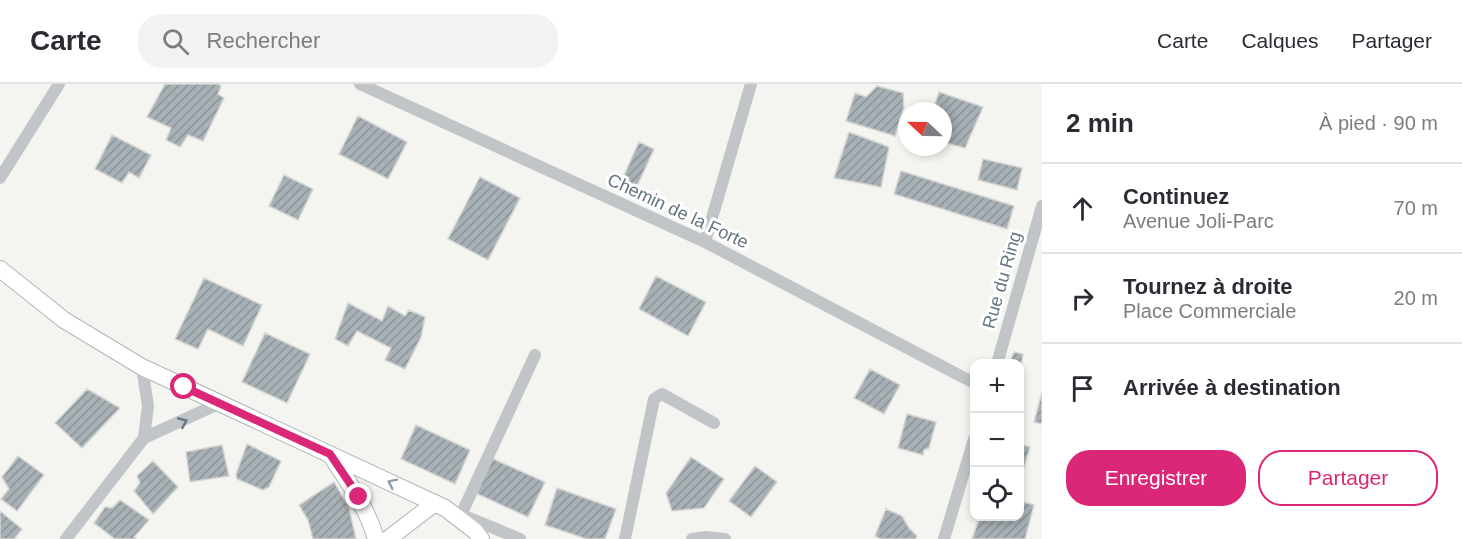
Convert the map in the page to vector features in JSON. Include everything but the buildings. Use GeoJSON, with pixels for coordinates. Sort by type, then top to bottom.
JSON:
{"type":"FeatureCollection","features":[{"type":"Feature","properties":{"kind":"street"},"geometry":{"type":"LineString","coordinates":[[0,178],[59,84]]}},
{"type":"Feature","properties":{"kind":"street","name":"Chemin de la Forte"},"geometry":{"type":"LineString","coordinates":[[360,84],[705,242],[970,380]]}},
{"type":"Feature","properties":{"kind":"street"},"geometry":{"type":"LineString","coordinates":[[705,242],[751,84]]}},
{"type":"Feature","properties":{"kind":"street","name":"Rue du Ring"},"geometry":{"type":"LineString","coordinates":[[998,359],[1042,206]]}},
{"type":"Feature","properties":{"kind":"street"},"geometry":{"type":"LineString","coordinates":[[0,268],[64,320],[142,367],[440,506],[519,539]]}},
{"type":"Feature","properties":{"kind":"street"},"geometry":{"type":"LineString","coordinates":[[461,515],[535,355]]}},
{"type":"Feature","properties":{"kind":"street"},"geometry":{"type":"LineString","coordinates":[[142,367],[148,406],[144,438]]}},
{"type":"Feature","properties":{"kind":"street"},"geometry":{"type":"LineString","coordinates":[[625,539],[654,399],[662,394],[714,423]]}},
{"type":"Feature","properties":{"kind":"street"},"geometry":{"type":"LineString","coordinates":[[66,539],[144,438],[220,403]]}},
{"type":"Feature","properties":{"kind":"street"},"geometry":{"type":"LineString","coordinates":[[330,454],[359,497],[371,521],[376,539]]}},
{"type":"Feature","properties":{"kind":"street"},"geometry":{"type":"LineString","coordinates":[[944,539],[970,455]]}},
{"type":"Feature","properties":{"kind":"street"},"geometry":{"type":"LineString","coordinates":[[388,539],[440,506]]}},
{"type":"Feature","properties":{"kind":"street"},"geometry":{"type":"LineString","coordinates":[[440,506],[481,539]]}},
{"type":"Feature","properties":{"kind":"street"},"geometry":{"type":"LineString","coordinates":[[692,539],[706,537],[725,539]]}},
{"type":"Feature","properties":{"kind":"route"},"geometry":{"type":"LineString","coordinates":[[184,387],[330,454],[359,497]]}}]}
